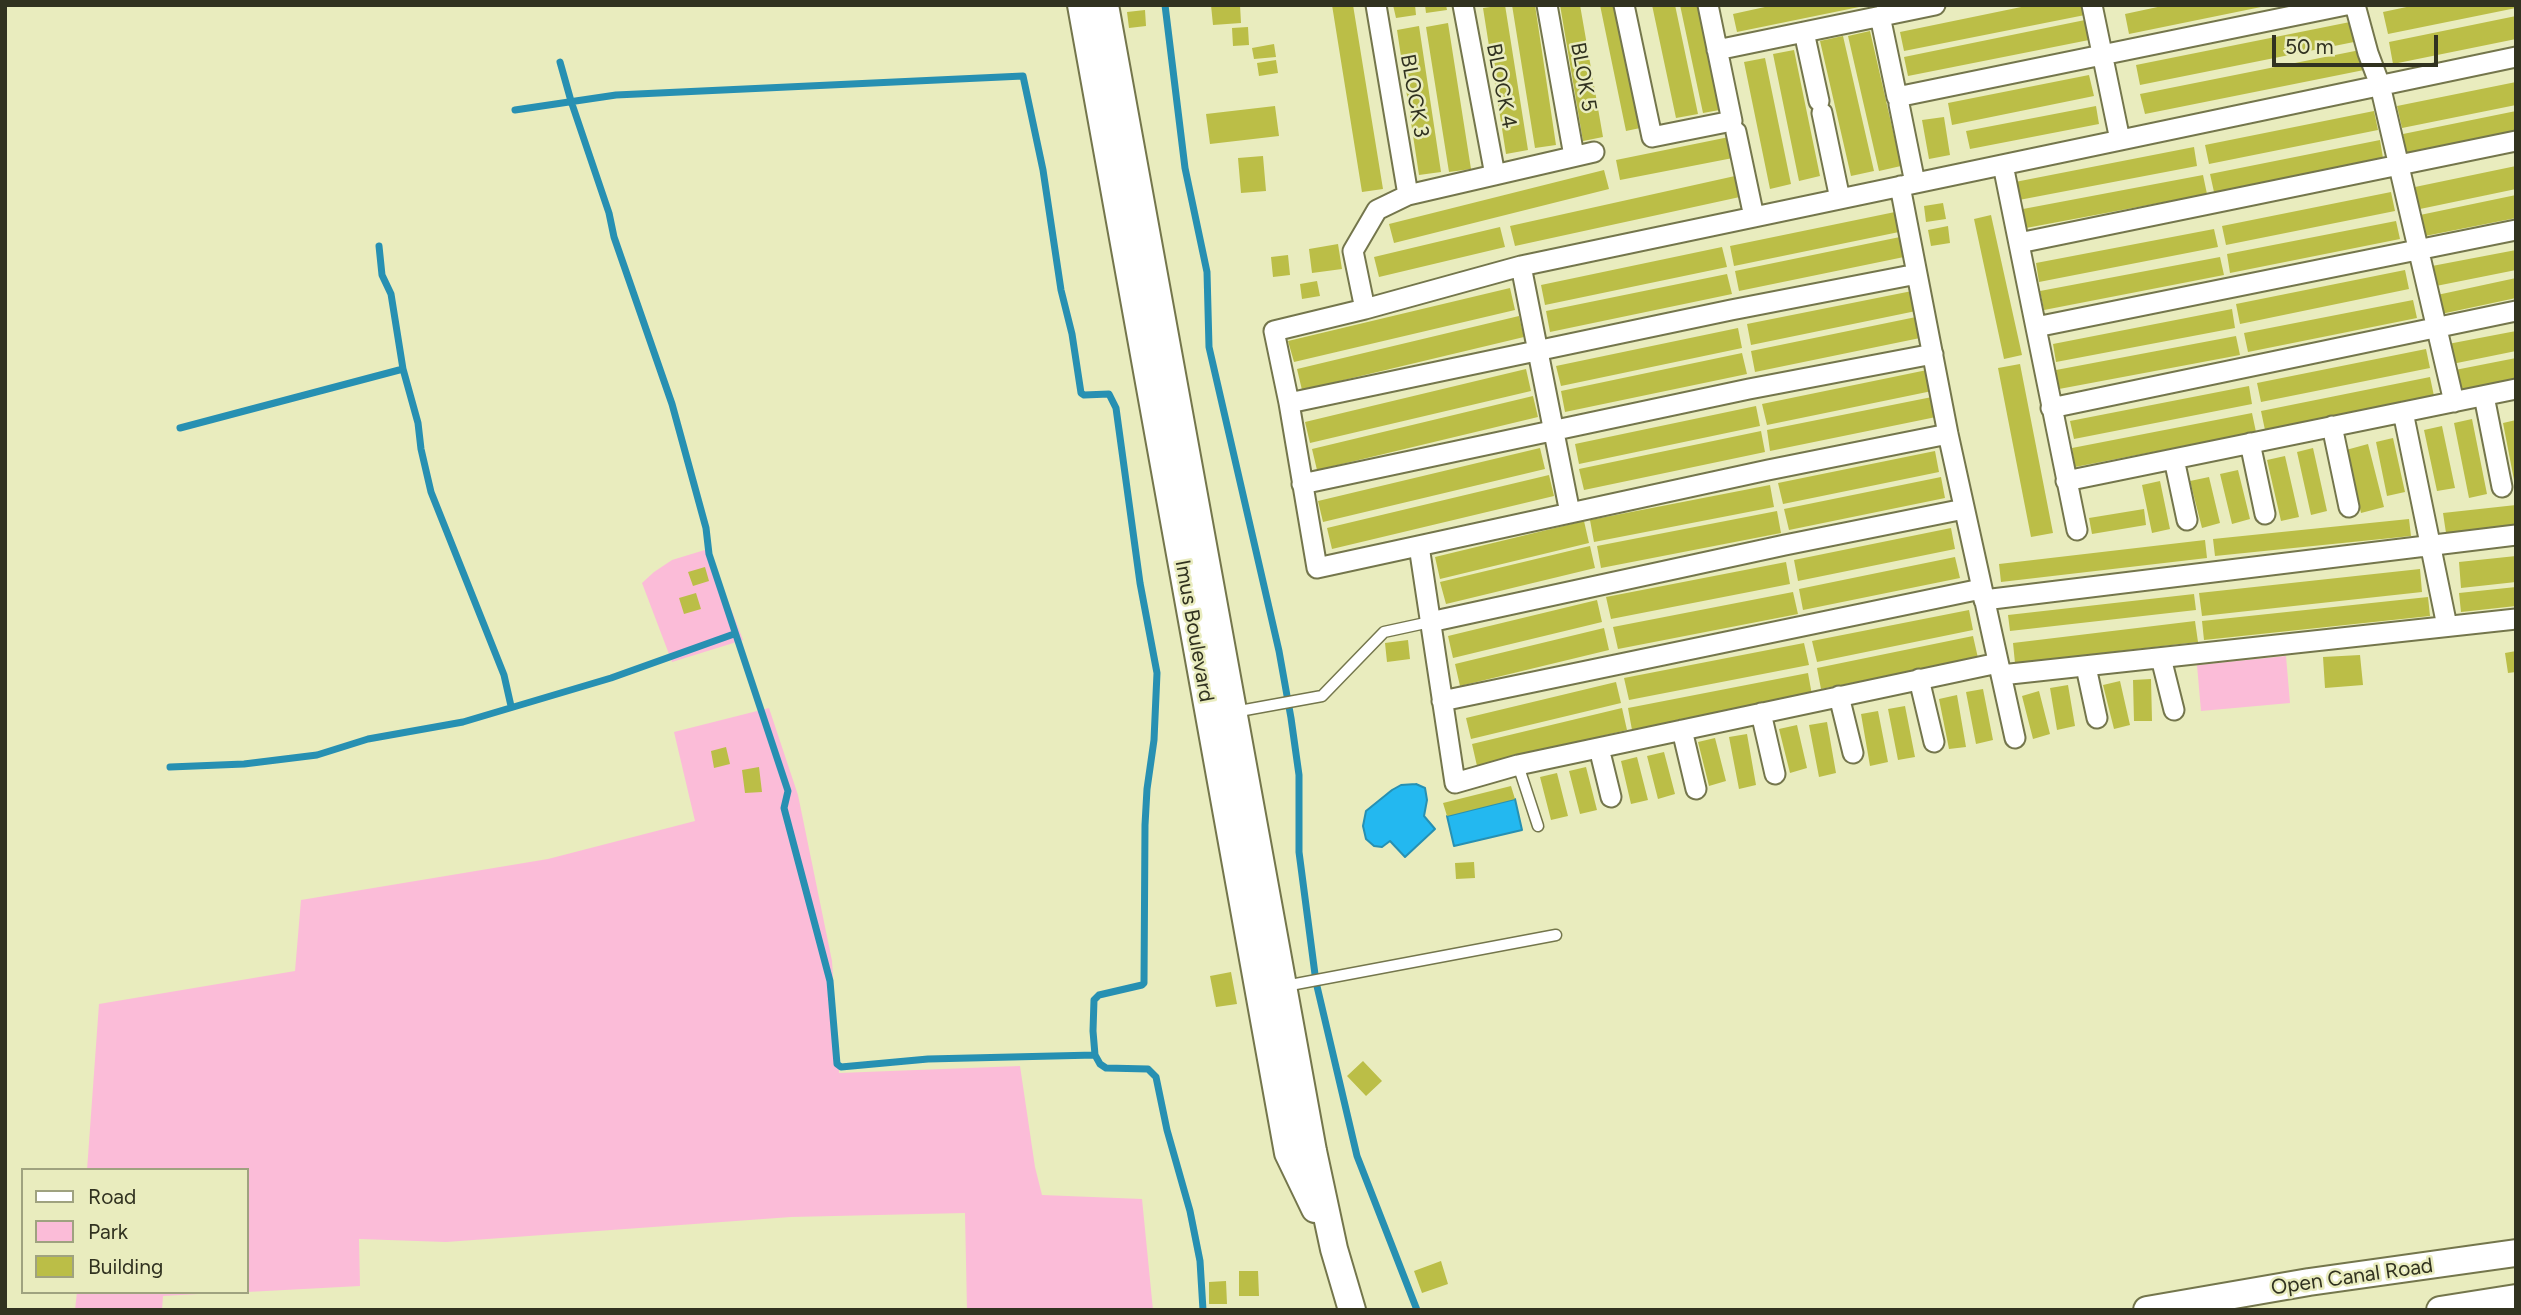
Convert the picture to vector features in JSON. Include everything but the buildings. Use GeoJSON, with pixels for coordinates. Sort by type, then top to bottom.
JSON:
{"type":"FeatureCollection","features":[{"type":"Feature","properties":{"kind":"main road","name":"Imus Boulevard"},"geometry":{"type":"LineString","coordinates":[[1081,5],[1221,714],[1282,987],[1288,1153],[1334,1249],[1352,1310]]}},
{"type":"Feature","properties":{"kind":"main road","name":"Imus Boulevard"},"geometry":{"type":"LineString","coordinates":[[1105,5],[1221,714]]}},
{"type":"Feature","properties":{"kind":"main road","name":"Open Canal Road"},"geometry":{"type":"LineString","coordinates":[[2147,1310],[2309,1282],[2516,1254]]}},
{"type":"Feature","properties":{"kind":"main road"},"geometry":{"type":"LineString","coordinates":[[2440,1310],[2516,1298]]}},
{"type":"Feature","properties":{"kind":"street","name":"BLOCK 3"},"geometry":{"type":"LineString","coordinates":[[1376,5],[1408,195]]}},
{"type":"Feature","properties":{"kind":"street","name":"BLOCK 4"},"geometry":{"type":"LineString","coordinates":[[1463,5],[1494,175]]}},
{"type":"Feature","properties":{"kind":"street","name":"BLOK 5"},"geometry":{"type":"LineString","coordinates":[[1548,5],[1574,156]]}},
{"type":"Feature","properties":{"kind":"street"},"geometry":{"type":"LineString","coordinates":[[1624,5],[1652,137],[1732,121],[1708,5]]}},
{"type":"Feature","properties":{"kind":"street"},"geometry":{"type":"LineString","coordinates":[[1717,50],[1935,5]]}},
{"type":"Feature","properties":{"kind":"street"},"geometry":{"type":"LineString","coordinates":[[2092,5],[2120,140]]}},
{"type":"Feature","properties":{"kind":"street"},"geometry":{"type":"LineString","coordinates":[[1880,16],[1897,97],[2346,5]]}},
{"type":"Feature","properties":{"kind":"street"},"geometry":{"type":"LineString","coordinates":[[2355,5],[2380,86],[2454,402]]}},
{"type":"Feature","properties":{"kind":"street"},"geometry":{"type":"LineString","coordinates":[[1804,32],[1840,199]]}},
{"type":"Feature","properties":{"kind":"street"},"geometry":{"type":"LineString","coordinates":[[1948,435],[1317,568],[1289,403],[1273,331],[1521,266],[2516,57]]}},
{"type":"Feature","properties":{"kind":"street"},"geometry":{"type":"LineString","coordinates":[[1899,104],[1917,274],[1948,435],[2015,738]]}},
{"type":"Feature","properties":{"kind":"street"},"geometry":{"type":"LineString","coordinates":[[1736,132],[1754,217]]}},
{"type":"Feature","properties":{"kind":"street"},"geometry":{"type":"LineString","coordinates":[[2019,243],[2516,141]]}},
{"type":"Feature","properties":{"kind":"street"},"geometry":{"type":"LineString","coordinates":[[1365,309],[1353,251],[1377,210],[1408,195],[1594,152]]}},
{"type":"Feature","properties":{"kind":"street"},"geometry":{"type":"LineString","coordinates":[[2003,165],[2077,530]]}},
{"type":"Feature","properties":{"kind":"street"},"geometry":{"type":"LineString","coordinates":[[2036,327],[2516,230]]}},
{"type":"Feature","properties":{"kind":"street"},"geometry":{"type":"LineString","coordinates":[[1521,266],[1570,513]]}},
{"type":"Feature","properties":{"kind":"street"},"geometry":{"type":"LineString","coordinates":[[1289,403],[1917,274]]}},
{"type":"Feature","properties":{"kind":"street"},"geometry":{"type":"LineString","coordinates":[[2052,408],[2516,311]]}},
{"type":"Feature","properties":{"kind":"street"},"geometry":{"type":"LineString","coordinates":[[1303,484],[1933,354]]}},
{"type":"Feature","properties":{"kind":"street"},"geometry":{"type":"LineString","coordinates":[[2066,481],[2516,389]]}},
{"type":"Feature","properties":{"kind":"street"},"geometry":{"type":"LineString","coordinates":[[2484,396],[2502,487]]}},
{"type":"Feature","properties":{"kind":"street"},"geometry":{"type":"LineString","coordinates":[[2403,412],[2447,626]]}},
{"type":"Feature","properties":{"kind":"street"},"geometry":{"type":"LineString","coordinates":[[2332,426],[2349,507]]}},
{"type":"Feature","properties":{"kind":"street"},"geometry":{"type":"LineString","coordinates":[[2250,443],[2265,514]]}},
{"type":"Feature","properties":{"kind":"street"},"geometry":{"type":"LineString","coordinates":[[2174,459],[2187,520]]}},
{"type":"Feature","properties":{"kind":"street"},"geometry":{"type":"LineString","coordinates":[[1430,622],[1964,509]]}},
{"type":"Feature","properties":{"kind":"street"},"geometry":{"type":"LineString","coordinates":[[1442,701],[1982,595],[2516,535]]}},
{"type":"Feature","properties":{"kind":"street"},"geometry":{"type":"LineString","coordinates":[[1419,546],[1455,783],[1518,765],[1919,679],[1999,669],[2086,667],[2516,619]]}},
{"type":"Feature","properties":{"kind":"street"},"geometry":{"type":"LineString","coordinates":[[2161,658],[2174,710]]}},
{"type":"Feature","properties":{"kind":"street"},"geometry":{"type":"LineString","coordinates":[[2086,667],[2097,718]]}},
{"type":"Feature","properties":{"kind":"street"},"geometry":{"type":"LineString","coordinates":[[1919,679],[1934,743]]}},
{"type":"Feature","properties":{"kind":"street"},"geometry":{"type":"LineString","coordinates":[[1839,696],[1853,753]]}},
{"type":"Feature","properties":{"kind":"street"},"geometry":{"type":"LineString","coordinates":[[1761,713],[1776,774]]}},
{"type":"Feature","properties":{"kind":"street"},"geometry":{"type":"LineString","coordinates":[[1682,730],[1696,789]]}},
{"type":"Feature","properties":{"kind":"street"},"geometry":{"type":"LineString","coordinates":[[1599,748],[1611,797]]}},
{"type":"Feature","properties":{"kind":"lane"},"geometry":{"type":"LineString","coordinates":[[1221,714],[1322,696],[1384,632],[1430,622]]}},
{"type":"Feature","properties":{"kind":"lane"},"geometry":{"type":"LineString","coordinates":[[1518,765],[1538,826]]}},
{"type":"Feature","properties":{"kind":"lane"},"geometry":{"type":"LineString","coordinates":[[1282,987],[1556,936]]}},
{"type":"Feature","properties":{"kind":"green space"},"geometry":{"type":"Polygon","coordinates":[[[708,549],[743,640],[672,662],[642,583],[672,560],[708,549]]]}},
{"type":"Feature","properties":{"kind":"green space"},"geometry":{"type":"Polygon","coordinates":[[[2286,656],[2290,703],[2201,711],[2197,665],[2286,656]]]}},
{"type":"Feature","properties":{"kind":"green space"},"geometry":{"type":"Polygon","coordinates":[[[769,708],[798,795],[832,961],[839,1073],[1020,1066],[1035,1167],[1042,1195],[1142,1199],[1153,1310],[967,1310],[965,1213],[791,1217],[446,1242],[359,1239],[360,1286],[248,1292],[248,1168],[87,1168],[99,1004],[295,971],[301,900],[548,859],[695,821],[674,732],[769,708]]]}},
{"type":"Feature","properties":{"kind":"green space"},"geometry":{"type":"Polygon","coordinates":[[[77,1294],[198,1294],[163,1296],[162,1310],[75,1310],[77,1294]]]}},
{"type":"Feature","properties":{"kind":"water"},"geometry":{"type":"Polygon","coordinates":[[[1416,784],[1425,788],[1427,800],[1424,816],[1435,829],[1405,857],[1390,841],[1382,847],[1374,846],[1366,839],[1363,826],[1366,811],[1401,785],[1416,784]]]}},
{"type":"Feature","properties":{"kind":"water"},"geometry":{"type":"Polygon","coordinates":[[[1515,799],[1522,830],[1454,846],[1447,816],[1515,799]]]}},
{"type":"Feature","properties":{"kind":"waterway"},"geometry":{"type":"LineString","coordinates":[[1165,5],[1185,168],[1207,272],[1209,347],[1279,651],[1291,718],[1299,775],[1299,852],[1316,982],[1357,1156],[1417,1310]]}},
{"type":"Feature","properties":{"kind":"waterway"},"geometry":{"type":"LineString","coordinates":[[560,62],[609,213],[614,237],[672,404],[706,528],[709,554],[788,791],[784,808],[830,981],[837,1064],[841,1067],[928,1059],[1095,1055]]}},
{"type":"Feature","properties":{"kind":"waterway"},"geometry":{"type":"LineString","coordinates":[[515,110],[616,95],[1023,76],[1043,170],[1061,290],[1072,334],[1081,393],[1109,394],[1116,408],[1140,583],[1157,673],[1154,740],[1145,825],[1144,983],[1099,995],[1094,1000],[1095,1055],[1106,1068],[1148,1069],[1156,1077],[1167,1130],[1190,1211],[1200,1261],[1203,1310]]}},
{"type":"Feature","properties":{"kind":"waterway"},"geometry":{"type":"LineString","coordinates":[[379,246],[382,275],[391,294],[403,369],[418,423],[431,492],[504,675],[511,706]]}},
{"type":"Feature","properties":{"kind":"waterway"},"geometry":{"type":"LineString","coordinates":[[180,428],[403,369]]}},
{"type":"Feature","properties":{"kind":"waterway"},"geometry":{"type":"LineString","coordinates":[[170,767],[244,764],[317,755],[368,739],[463,722],[611,678],[734,634]]}}]}
